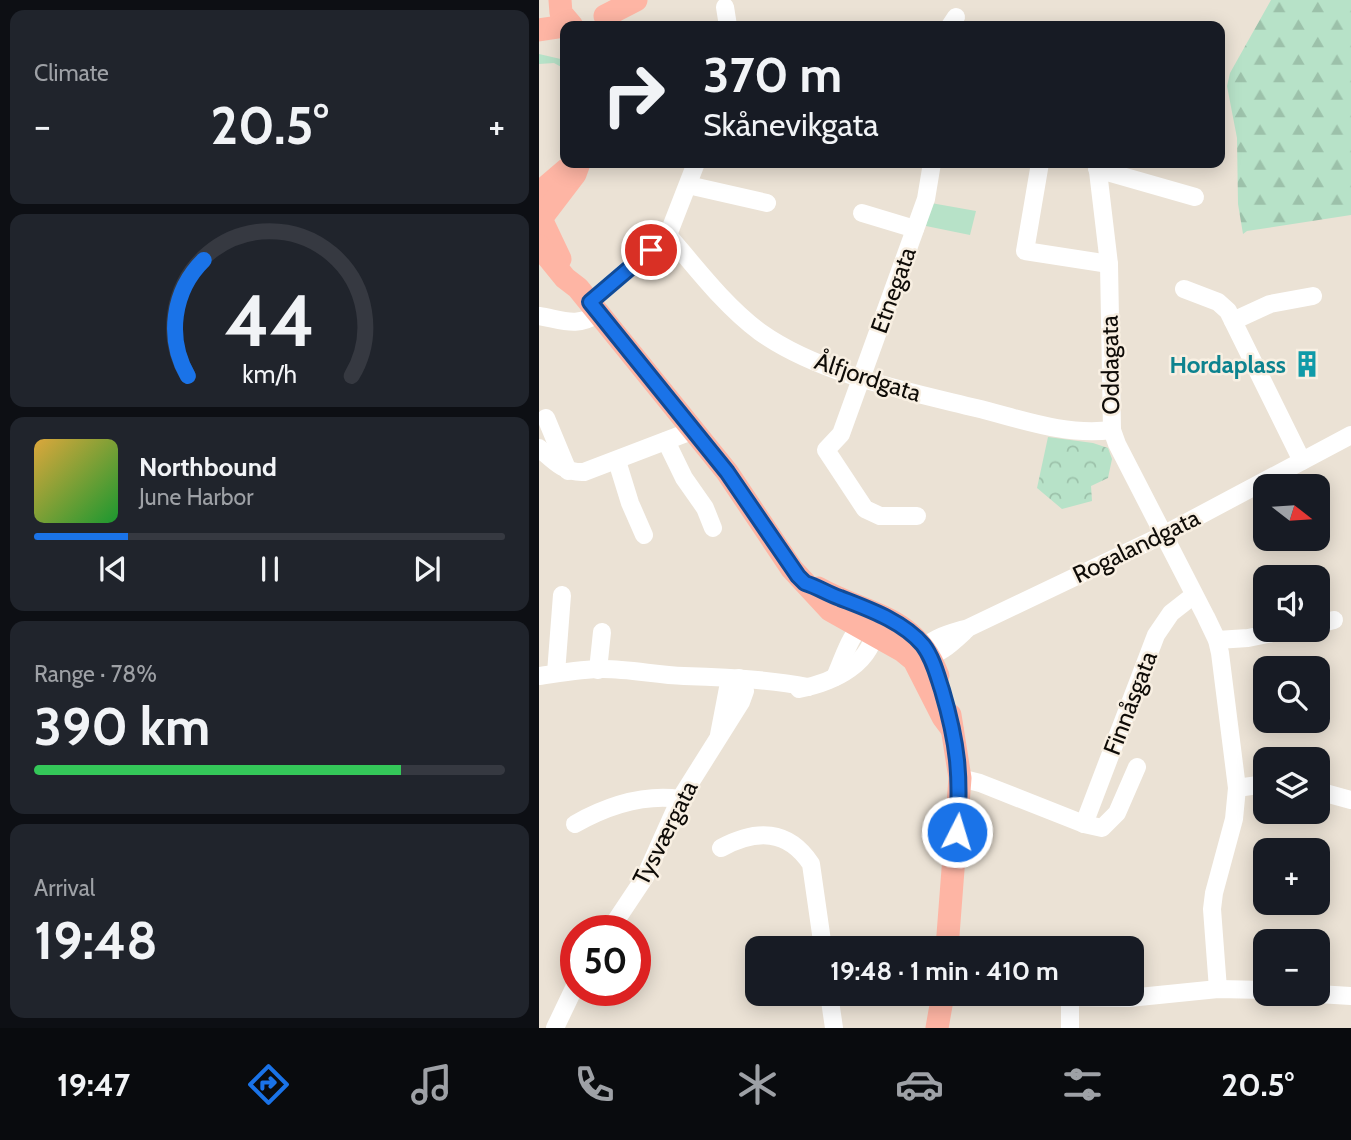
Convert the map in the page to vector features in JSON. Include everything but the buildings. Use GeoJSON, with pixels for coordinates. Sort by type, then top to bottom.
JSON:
{"type":"FeatureCollection","features":[{"type":"Feature","properties":{"kind":"main road"},"geometry":{"type":"LineString","coordinates":[[539,6],[553,0]]}},
{"type":"Feature","properties":{"kind":"main road"},"geometry":{"type":"LineString","coordinates":[[560,0],[561,13],[566,21]]}},
{"type":"Feature","properties":{"kind":"main road"},"geometry":{"type":"LineString","coordinates":[[602,18],[636,0]]}},
{"type":"Feature","properties":{"kind":"main road"},"geometry":{"type":"LineString","coordinates":[[539,30],[560,27]]}},
{"type":"Feature","properties":{"kind":"main road"},"geometry":{"type":"LineString","coordinates":[[539,193],[571,168]]}},
{"type":"Feature","properties":{"kind":"main road"},"geometry":{"type":"LineString","coordinates":[[576,168],[575,174],[541,216],[556,252],[589,301],[727,472],[792,569],[830,610],[870,625],[902,651],[922,655],[943,717],[952,729],[960,778],[948,936]]}},
{"type":"Feature","properties":{"kind":"main road"},"geometry":{"type":"LineString","coordinates":[[539,246],[565,278],[589,301]]}},
{"type":"Feature","properties":{"kind":"street"},"geometry":{"type":"LineString","coordinates":[[725,7],[727,21]]}},
{"type":"Feature","properties":{"kind":"street"},"geometry":{"type":"LineString","coordinates":[[539,316],[587,322],[589,301],[668,236],[694,168]]}},
{"type":"Feature","properties":{"kind":"street","name":"Etnegata"},"geometry":{"type":"LineString","coordinates":[[917,516],[880,516],[865,509],[826,450],[841,434],[926,199],[931,168]]}},
{"type":"Feature","properties":{"kind":"street"},"geometry":{"type":"LineString","coordinates":[[1039,168],[1025,251],[1109,264]]}},
{"type":"Feature","properties":{"kind":"street","name":"Oddagata"},"geometry":{"type":"LineString","coordinates":[[1097,168],[1109,264],[1112,430],[1217,640],[1237,788],[1234,819],[1212,909],[1218,989]]}},
{"type":"Feature","properties":{"kind":"street","name":"Oddagata"},"geometry":{"type":"LineString","coordinates":[[1103,168],[1195,197]]}},
{"type":"Feature","properties":{"kind":"street"},"geometry":{"type":"LineString","coordinates":[[688,185],[767,203]]}},
{"type":"Feature","properties":{"kind":"street"},"geometry":{"type":"LineString","coordinates":[[862,213],[915,229]]}},
{"type":"Feature","properties":{"kind":"street","name":"Ålfjordgata"},"geometry":{"type":"LineString","coordinates":[[668,236],[718,293],[760,332],[805,357],[861,377],[1049,428],[1095,432],[1112,430]]}},
{"type":"Feature","properties":{"kind":"street"},"geometry":{"type":"LineString","coordinates":[[1184,289],[1218,302],[1228,311],[1302,461]]}},
{"type":"Feature","properties":{"kind":"street"},"geometry":{"type":"LineString","coordinates":[[1233,321],[1270,304],[1313,296]]}},
{"type":"Feature","properties":{"kind":"street"},"geometry":{"type":"LineString","coordinates":[[546,418],[568,471]]}},
{"type":"Feature","properties":{"kind":"street"},"geometry":{"type":"LineString","coordinates":[[539,448],[568,471],[584,472],[694,430]]}},
{"type":"Feature","properties":{"kind":"street","name":"Rogalandgata"},"geometry":{"type":"LineString","coordinates":[[922,655],[950,645],[968,628],[1163,535],[1351,435]]}},
{"type":"Feature","properties":{"kind":"street"},"geometry":{"type":"LineString","coordinates":[[666,441],[684,478],[705,508],[713,528]]}},
{"type":"Feature","properties":{"kind":"street"},"geometry":{"type":"LineString","coordinates":[[617,461],[630,503],[644,535]]}},
{"type":"Feature","properties":{"kind":"street"},"geometry":{"type":"LineString","coordinates":[[562,595],[547,675],[598,670],[684,676],[717,675],[737,686],[782,682],[808,688],[823,685],[835,677],[848,641],[870,625]]}},
{"type":"Feature","properties":{"kind":"street","name":"Finnåsgata"},"geometry":{"type":"LineString","coordinates":[[1084,824],[1156,635],[1171,613],[1194,595]]}},
{"type":"Feature","properties":{"kind":"street"},"geometry":{"type":"LineString","coordinates":[[598,670],[602,632]]}},
{"type":"Feature","properties":{"kind":"street"},"geometry":{"type":"LineString","coordinates":[[1217,640],[1253,637]]}},
{"type":"Feature","properties":{"kind":"street","name":"Tysværgata"},"geometry":{"type":"LineString","coordinates":[[620,915],[645,877],[680,799],[741,702],[737,686]]}},
{"type":"Feature","properties":{"kind":"street"},"geometry":{"type":"LineString","coordinates":[[960,778],[980,783],[1084,824],[1102,828],[1109,823],[1123,800],[1137,766]]}},
{"type":"Feature","properties":{"kind":"street"},"geometry":{"type":"LineString","coordinates":[[1237,788],[1253,786]]}},
{"type":"Feature","properties":{"kind":"street"},"geometry":{"type":"LineString","coordinates":[[1330,794],[1351,800]]}},
{"type":"Feature","properties":{"kind":"street"},"geometry":{"type":"LineString","coordinates":[[575,824],[602,808],[660,796],[680,799]]}},
{"type":"Feature","properties":{"kind":"street"},"geometry":{"type":"LineString","coordinates":[[722,848],[736,840],[769,835],[782,838],[803,853],[811,864],[821,936]]}},
{"type":"Feature","properties":{"kind":"street"},"geometry":{"type":"LineString","coordinates":[[1144,996],[1218,989],[1253,990]]}},
{"type":"Feature","properties":{"kind":"street"},"geometry":{"type":"LineString","coordinates":[[1330,994],[1351,996]]}},
{"type":"Feature","properties":{"kind":"street"},"geometry":{"type":"LineString","coordinates":[[555,1028],[566,1006]]}},
{"type":"Feature","properties":{"kind":"street"},"geometry":{"type":"LineString","coordinates":[[831,1006],[834,1028]]}},
{"type":"Feature","properties":{"kind":"street"},"geometry":{"type":"LineString","coordinates":[[1070,1006],[1070,1028]]}},
{"type":"Feature","properties":{"kind":"green space"},"geometry":{"type":"Polygon","coordinates":[[[1271,0],[1351,0],[1351,215],[1247,231],[1243,234],[1238,204],[1237,138],[1227,86],[1230,73],[1271,0]]]}},
{"type":"Feature","properties":{"kind":"green space"},"geometry":{"type":"Polygon","coordinates":[[[539,54],[560,59],[560,66],[554,63],[539,64],[539,54]]]}},
{"type":"Feature","properties":{"kind":"green space"},"geometry":{"type":"Polygon","coordinates":[[[931,203],[976,211],[970,235],[926,226],[931,203]]]}},
{"type":"Feature","properties":{"kind":"green space"},"geometry":{"type":"Polygon","coordinates":[[[1048,437],[1093,443],[1108,448],[1112,459],[1108,478],[1091,486],[1092,501],[1062,509],[1037,488],[1048,437]]]}},
{"type":"Feature","properties":{"kind":"place","name":"Hordaplass"},"geometry":{"type":"Point","coordinates":[1307,364]}},
{"type":"Feature","properties":{"kind":"route"},"geometry":{"type":"LineString","coordinates":[[651,250],[590,302],[727,472],[798,576],[805,583],[876,612],[904,629],[923,646],[937,673],[957,750],[960,798],[957,832]]}}]}
